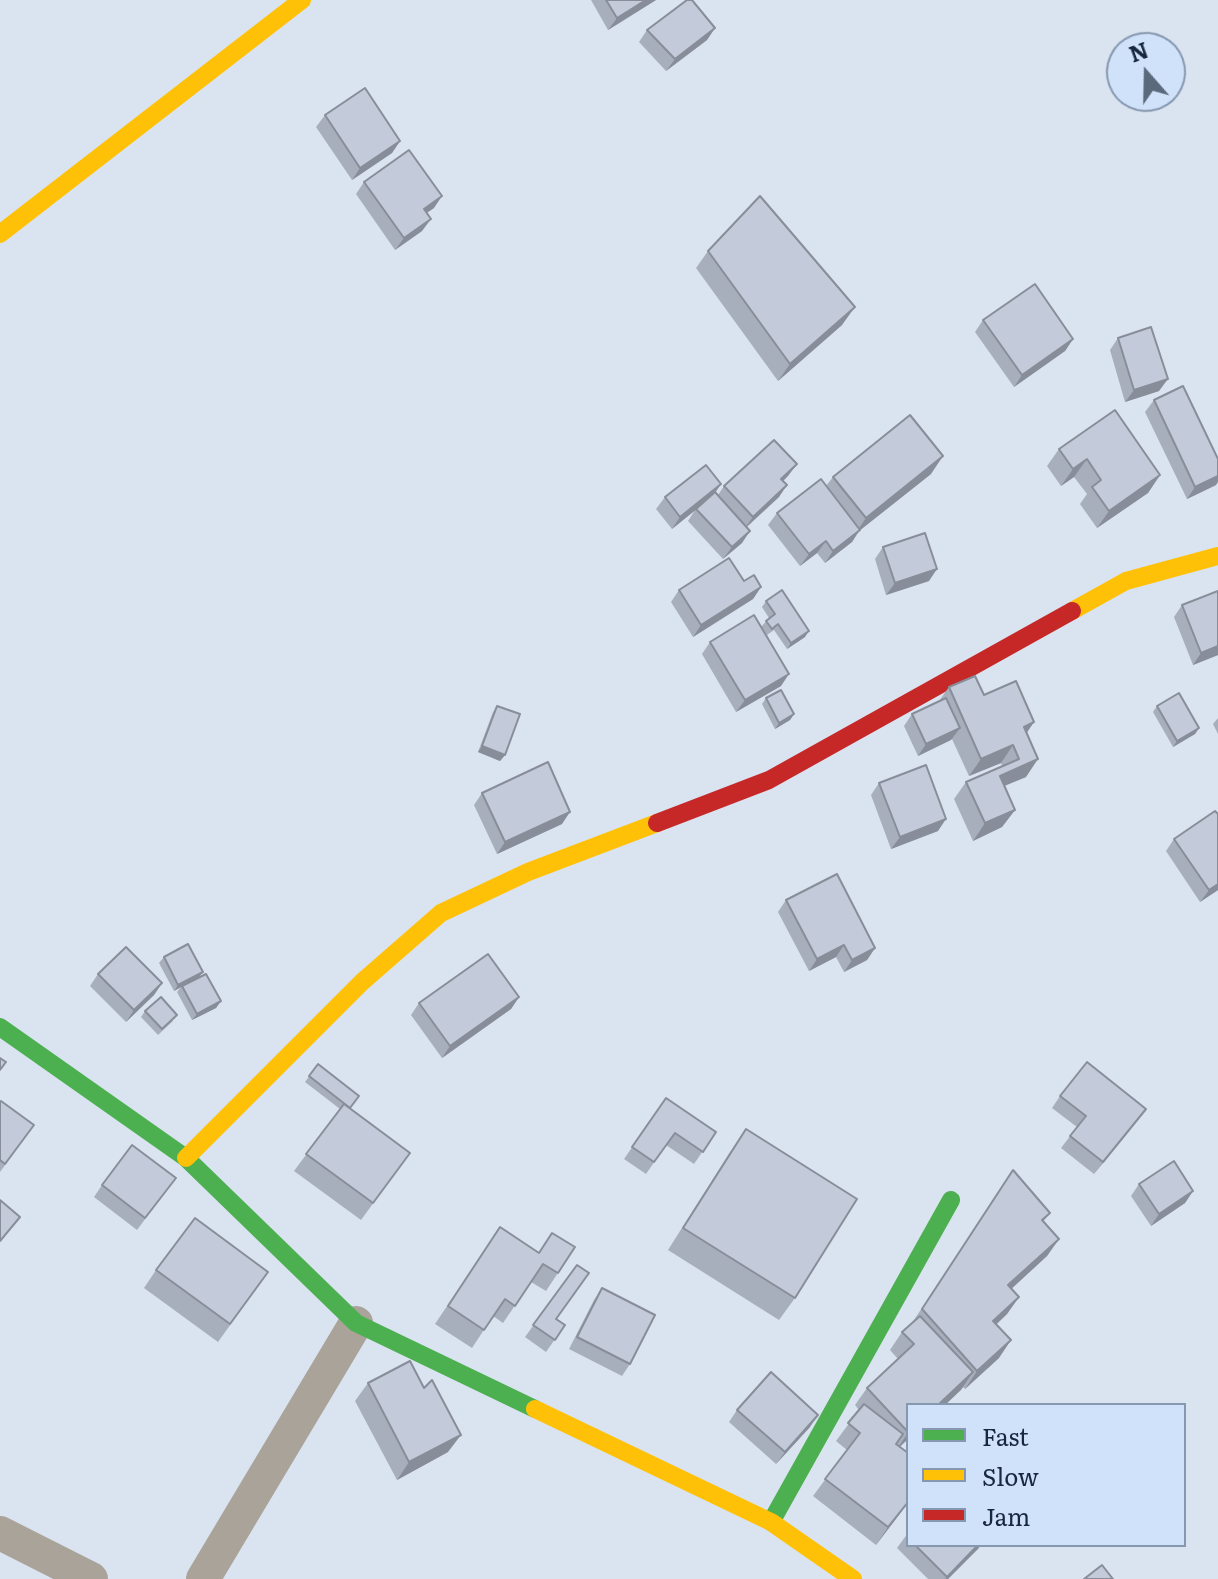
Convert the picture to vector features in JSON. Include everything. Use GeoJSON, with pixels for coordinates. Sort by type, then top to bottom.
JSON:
{"type":"FeatureCollection","features":[{"type":"Feature","properties":{"kind":"street"},"geometry":{"type":"LineString","coordinates":[[0,234],[302,0]]}},
{"type":"Feature","properties":{"kind":"street"},"geometry":{"type":"LineString","coordinates":[[186,1158],[362,982],[441,913],[528,872],[769,780],[1126,581],[1218,556]]}},
{"type":"Feature","properties":{"kind":"street"},"geometry":{"type":"LineString","coordinates":[[0,1027],[186,1158],[356,1323],[771,1522],[853,1579]]}},
{"type":"Feature","properties":{"kind":"street"},"geometry":{"type":"LineString","coordinates":[[771,1522],[951,1200]]}},
{"type":"Feature","properties":{"kind":"street"},"geometry":{"type":"LineString","coordinates":[[203,1579],[356,1323]]}},
{"type":"Feature","properties":{"kind":"street"},"geometry":{"type":"LineString","coordinates":[[0,1533],[91,1579]]}},
{"type":"Feature","properties":{"kind":"building"},"geometry":{"type":"Polygon","coordinates":[[[606,0],[646,0],[617,18],[606,0]]]}},
{"type":"Feature","properties":{"kind":"building"},"geometry":{"type":"Polygon","coordinates":[[[687,0],[692,0],[715,28],[675,59],[647,30],[687,0]]]}},
{"type":"Feature","properties":{"kind":"building"},"geometry":{"type":"Polygon","coordinates":[[[365,88],[400,141],[360,168],[325,115],[365,88]]]}},
{"type":"Feature","properties":{"kind":"building"},"geometry":{"type":"Polygon","coordinates":[[[409,150],[442,196],[424,209],[431,219],[404,238],[364,182],[409,150]]]}},
{"type":"Feature","properties":{"kind":"building"},"geometry":{"type":"Polygon","coordinates":[[[760,196],[855,307],[790,364],[708,251],[760,196]]]}},
{"type":"Feature","properties":{"kind":"building"},"geometry":{"type":"Polygon","coordinates":[[[1035,284],[1073,339],[1022,375],[983,320],[1035,284]]]}},
{"type":"Feature","properties":{"kind":"building"},"geometry":{"type":"Polygon","coordinates":[[[1151,327],[1168,379],[1134,390],[1118,338],[1151,327]]]}},
{"type":"Feature","properties":{"kind":"building"},"geometry":{"type":"Polygon","coordinates":[[[1183,386],[1218,459],[1218,476],[1195,487],[1154,400],[1183,386]]]}},
{"type":"Feature","properties":{"kind":"building"},"geometry":{"type":"Polygon","coordinates":[[[1115,410],[1160,475],[1109,511],[1092,487],[1101,480],[1087,459],[1073,469],[1059,449],[1115,410]]]}},
{"type":"Feature","properties":{"kind":"building"},"geometry":{"type":"Polygon","coordinates":[[[910,415],[943,456],[866,518],[833,477],[910,415]]]}},
{"type":"Feature","properties":{"kind":"building"},"geometry":{"type":"Polygon","coordinates":[[[774,440],[797,464],[781,479],[787,485],[753,517],[724,486],[774,440]]]}},
{"type":"Feature","properties":{"kind":"building"},"geometry":{"type":"Polygon","coordinates":[[[706,465],[721,484],[680,517],[665,497],[706,465]]]}},
{"type":"Feature","properties":{"kind":"building"},"geometry":{"type":"Polygon","coordinates":[[[821,479],[860,530],[833,551],[826,541],[809,554],[777,513],[821,479]]]}},
{"type":"Feature","properties":{"kind":"building"},"geometry":{"type":"Polygon","coordinates":[[[715,492],[750,531],[732,547],[696,509],[715,492]]]}},
{"type":"Feature","properties":{"kind":"building"},"geometry":{"type":"Polygon","coordinates":[[[925,533],[937,569],[895,583],[883,547],[925,533]]]}},
{"type":"Feature","properties":{"kind":"building"},"geometry":{"type":"Polygon","coordinates":[[[729,558],[744,581],[754,575],[761,587],[701,625],[679,590],[729,558]]]}},
{"type":"Feature","properties":{"kind":"building"},"geometry":{"type":"Polygon","coordinates":[[[782,590],[809,631],[791,643],[778,624],[772,629],[766,621],[775,614],[766,601],[782,590]]]}},
{"type":"Feature","properties":{"kind":"building"},"geometry":{"type":"Polygon","coordinates":[[[1218,591],[1218,646],[1201,653],[1182,605],[1218,591]]]}},
{"type":"Feature","properties":{"kind":"building"},"geometry":{"type":"Polygon","coordinates":[[[754,615],[789,674],[745,700],[710,642],[754,615]]]}},
{"type":"Feature","properties":{"kind":"building"},"geometry":{"type":"Polygon","coordinates":[[[975,676],[984,695],[1016,681],[1034,722],[1024,727],[1038,759],[1000,776],[1015,810],[985,823],[966,782],[1019,759],[1013,745],[981,759],[949,687],[975,676]]]}},
{"type":"Feature","properties":{"kind":"building"},"geometry":{"type":"Polygon","coordinates":[[[781,690],[794,714],[779,723],[766,698],[781,690]]]}},
{"type":"Feature","properties":{"kind":"building"},"geometry":{"type":"Polygon","coordinates":[[[1179,693],[1199,728],[1177,741],[1157,706],[1179,693]]]}},
{"type":"Feature","properties":{"kind":"building"},"geometry":{"type":"Polygon","coordinates":[[[946,698],[960,728],[926,744],[912,714],[946,698]]]}},
{"type":"Feature","properties":{"kind":"building"},"geometry":{"type":"Polygon","coordinates":[[[497,706],[520,714],[505,755],[482,746],[497,706]]]}},
{"type":"Feature","properties":{"kind":"building"},"geometry":{"type":"Polygon","coordinates":[[[548,762],[570,812],[505,842],[482,793],[548,762]]]}},
{"type":"Feature","properties":{"kind":"building"},"geometry":{"type":"Polygon","coordinates":[[[926,765],[946,819],[900,837],[879,783],[926,765]]]}},
{"type":"Feature","properties":{"kind":"building"},"geometry":{"type":"Polygon","coordinates":[[[1215,811],[1218,814],[1218,884],[1209,890],[1174,839],[1215,811]]]}},
{"type":"Feature","properties":{"kind":"building"},"geometry":{"type":"Polygon","coordinates":[[[837,874],[875,948],[852,960],[844,945],[817,959],[786,900],[837,874]]]}},
{"type":"Feature","properties":{"kind":"building"},"geometry":{"type":"Polygon","coordinates":[[[188,944],[203,972],[178,985],[164,957],[188,944]]]}},
{"type":"Feature","properties":{"kind":"building"},"geometry":{"type":"Polygon","coordinates":[[[126,947],[162,983],[134,1010],[98,974],[126,947]]]}},
{"type":"Feature","properties":{"kind":"building"},"geometry":{"type":"Polygon","coordinates":[[[488,954],[519,997],[450,1046],[419,1003],[488,954]]]}},
{"type":"Feature","properties":{"kind":"building"},"geometry":{"type":"Polygon","coordinates":[[[206,974],[221,1001],[197,1014],[182,986],[206,974]]]}},
{"type":"Feature","properties":{"kind":"building"},"geometry":{"type":"Polygon","coordinates":[[[161,997],[177,1015],[162,1029],[145,1011],[161,997]]]}},
{"type":"Feature","properties":{"kind":"building"},"geometry":{"type":"Polygon","coordinates":[[[1087,1062],[1146,1109],[1103,1162],[1070,1136],[1086,1116],[1060,1096],[1087,1062]]]}},
{"type":"Feature","properties":{"kind":"building"},"geometry":{"type":"Polygon","coordinates":[[[318,1064],[359,1096],[350,1108],[309,1076],[318,1064]]]}},
{"type":"Feature","properties":{"kind":"building"},"geometry":{"type":"Polygon","coordinates":[[[666,1098],[716,1132],[703,1152],[675,1133],[654,1162],[632,1147],[666,1098]]]}},
{"type":"Feature","properties":{"kind":"building"},"geometry":{"type":"Polygon","coordinates":[[[1,1101],[34,1125],[5,1164],[0,1160],[1,1101]]]}},
{"type":"Feature","properties":{"kind":"building"},"geometry":{"type":"Polygon","coordinates":[[[344,1104],[410,1153],[373,1203],[306,1154],[344,1104]]]}},
{"type":"Feature","properties":{"kind":"building"},"geometry":{"type":"Polygon","coordinates":[[[746,1129],[857,1199],[795,1298],[683,1228],[746,1129]]]}},
{"type":"Feature","properties":{"kind":"building"},"geometry":{"type":"Polygon","coordinates":[[[132,1145],[176,1178],[145,1218],[102,1185],[132,1145]]]}},
{"type":"Feature","properties":{"kind":"building"},"geometry":{"type":"Polygon","coordinates":[[[1174,1161],[1193,1191],[1159,1214],[1139,1184],[1174,1161]]]}},
{"type":"Feature","properties":{"kind":"building"},"geometry":{"type":"Polygon","coordinates":[[[1013,1170],[1050,1213],[1042,1220],[1059,1239],[1008,1285],[1019,1297],[993,1321],[1011,1340],[977,1371],[922,1309],[1013,1170]]]}},
{"type":"Feature","properties":{"kind":"building"},"geometry":{"type":"Polygon","coordinates":[[[0,1200],[20,1217],[0,1241],[0,1200]]]}},
{"type":"Feature","properties":{"kind":"building"},"geometry":{"type":"Polygon","coordinates":[[[195,1218],[268,1272],[230,1324],[156,1270],[195,1218]]]}},
{"type":"Feature","properties":{"kind":"building"},"geometry":{"type":"Polygon","coordinates":[[[500,1227],[539,1253],[552,1233],[575,1247],[558,1273],[543,1264],[515,1306],[505,1299],[484,1330],[448,1306],[500,1227]]]}},
{"type":"Feature","properties":{"kind":"building"},"geometry":{"type":"Polygon","coordinates":[[[577,1265],[589,1273],[556,1319],[565,1325],[555,1340],[533,1325],[577,1265]]]}},
{"type":"Feature","properties":{"kind":"building"},"geometry":{"type":"Polygon","coordinates":[[[602,1288],[655,1315],[630,1364],[577,1337],[602,1288]]]}},
{"type":"Feature","properties":{"kind":"building"},"geometry":{"type":"Polygon","coordinates":[[[920,1316],[973,1372],[940,1403],[906,1403],[906,1430],[867,1388],[914,1344],[902,1332],[920,1316]]]}},
{"type":"Feature","properties":{"kind":"building"},"geometry":{"type":"Polygon","coordinates":[[[410,1361],[424,1388],[432,1380],[461,1435],[409,1462],[368,1383],[410,1361]]]}},
{"type":"Feature","properties":{"kind":"building"},"geometry":{"type":"Polygon","coordinates":[[[771,1372],[818,1415],[785,1452],[737,1410],[771,1372]]]}},
{"type":"Feature","properties":{"kind":"building"},"geometry":{"type":"Polygon","coordinates":[[[864,1404],[903,1434],[896,1444],[906,1452],[906,1504],[888,1527],[825,1479],[860,1433],[848,1423],[864,1404]]]}},
{"type":"Feature","properties":{"kind":"building"},"geometry":{"type":"Polygon","coordinates":[[[917,1547],[976,1547],[947,1577],[917,1547]]]}},
{"type":"Feature","properties":{"kind":"building"},"geometry":{"type":"Polygon","coordinates":[[[1102,1565],[1113,1579],[1084,1579],[1102,1565]]]}},
{"type":"Feature","properties":{"kind":"traffic: fast"},"geometry":{"type":"LineString","coordinates":[[0,1027],[186,1158],[356,1323],[535,1409]]}},
{"type":"Feature","properties":{"kind":"traffic: fast"},"geometry":{"type":"LineString","coordinates":[[771,1522],[951,1200]]}},
{"type":"Feature","properties":{"kind":"traffic: slow"},"geometry":{"type":"LineString","coordinates":[[0,234],[302,0]]}},
{"type":"Feature","properties":{"kind":"traffic: slow"},"geometry":{"type":"LineString","coordinates":[[1072,611],[1126,581],[1218,556]]}},
{"type":"Feature","properties":{"kind":"traffic: slow"},"geometry":{"type":"LineString","coordinates":[[186,1158],[362,982],[441,913],[528,872],[657,823]]}},
{"type":"Feature","properties":{"kind":"traffic: slow"},"geometry":{"type":"LineString","coordinates":[[535,1409],[771,1522],[853,1579]]}},
{"type":"Feature","properties":{"kind":"traffic: jam"},"geometry":{"type":"LineString","coordinates":[[657,823],[769,780],[1072,611]]}}]}
